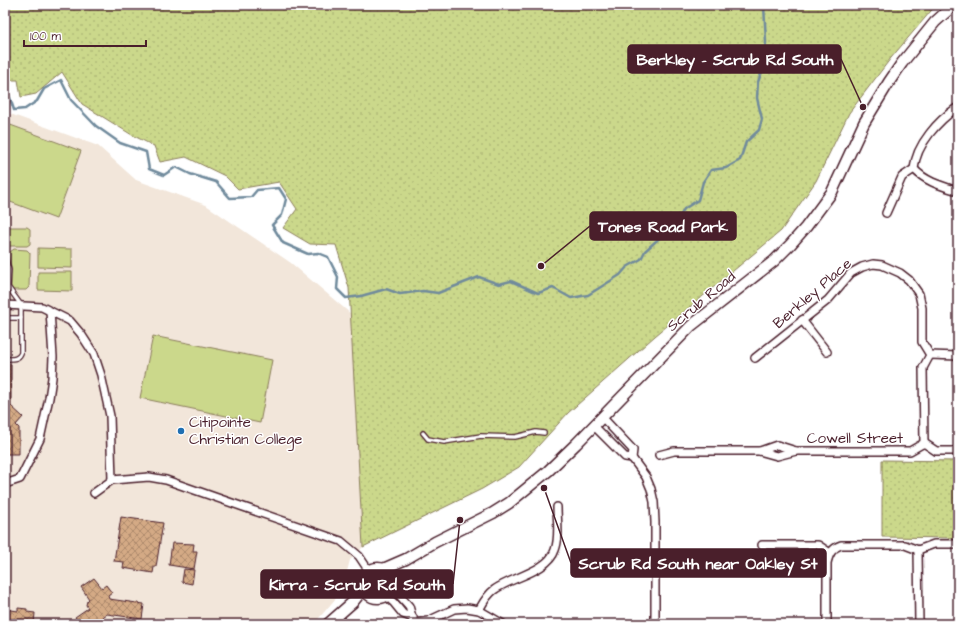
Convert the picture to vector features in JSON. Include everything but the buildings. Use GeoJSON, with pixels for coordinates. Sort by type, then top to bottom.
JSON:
{"type":"FeatureCollection","features":[{"type":"Feature","properties":{"kind":"street","name":"Scrub Road"},"geometry":{"type":"LineString","coordinates":[[383,569],[406,560],[435,542],[493,513],[509,503],[548,471],[603,418],[692,326],[774,261],[806,227],[832,192],[864,123],[902,63],[935,22],[954,5]]}},
{"type":"Feature","properties":{"kind":"street"},"geometry":{"type":"LineString","coordinates":[[958,106],[940,120],[918,151],[914,169],[920,176],[927,180],[958,191]]}},
{"type":"Feature","properties":{"kind":"street"},"geometry":{"type":"LineString","coordinates":[[886,213],[902,177],[914,169]]}},
{"type":"Feature","properties":{"kind":"street","name":"Berkley Place"},"geometry":{"type":"LineString","coordinates":[[755,358],[828,300],[851,273],[862,267],[873,264],[882,265],[900,273],[909,280],[919,294],[922,308],[922,342],[930,355]]}},
{"type":"Feature","properties":{"kind":"street"},"geometry":{"type":"LineString","coordinates":[[5,305],[42,307],[70,322],[81,334],[94,354],[106,395],[110,416],[112,480]]}},
{"type":"Feature","properties":{"kind":"street"},"geometry":{"type":"LineString","coordinates":[[5,484],[20,478],[40,439],[52,378],[53,357],[50,311]]}},
{"type":"Feature","properties":{"kind":"street"},"geometry":{"type":"LineString","coordinates":[[802,320],[827,352]]}},
{"type":"Feature","properties":{"kind":"street"},"geometry":{"type":"LineString","coordinates":[[924,443],[922,368],[930,355],[958,356]]}},
{"type":"Feature","properties":{"kind":"street"},"geometry":{"type":"LineString","coordinates":[[603,418],[633,450],[632,458],[646,477],[651,489],[654,502],[655,522],[655,624]]}},
{"type":"Feature","properties":{"kind":"street"},"geometry":{"type":"LineString","coordinates":[[594,426],[625,457],[632,458]]}},
{"type":"Feature","properties":{"kind":"street","name":"Cowell Street"},"geometry":{"type":"LineString","coordinates":[[659,455],[674,452],[759,451],[777,456],[796,451],[910,451],[924,443],[936,451],[958,451]]}},
{"type":"Feature","properties":{"kind":"street"},"geometry":{"type":"LineString","coordinates":[[94,493],[112,480],[149,477],[166,480],[341,541],[359,556],[369,571]]}},
{"type":"Feature","properties":{"kind":"street"},"geometry":{"type":"LineString","coordinates":[[479,610],[493,590],[541,567],[550,560],[555,551],[557,540],[557,507]]}},
{"type":"Feature","properties":{"kind":"street"},"geometry":{"type":"LineString","coordinates":[[827,624],[828,563],[830,553],[835,547],[841,545],[905,545],[918,550],[934,544],[958,544]]}},
{"type":"Feature","properties":{"kind":"street"},"geometry":{"type":"LineString","coordinates":[[762,545],[818,545],[830,553]]}},
{"type":"Feature","properties":{"kind":"street"},"geometry":{"type":"LineString","coordinates":[[918,550],[919,624]]}},
{"type":"Feature","properties":{"kind":"street","name":"Scrub Road"},"geometry":{"type":"LineString","coordinates":[[392,582],[406,560]]}},
{"type":"Feature","properties":{"kind":"street"},"geometry":{"type":"LineString","coordinates":[[328,624],[353,602],[364,588],[364,580],[369,571],[377,568],[383,569],[389,573],[392,582],[409,606],[414,622]]}},
{"type":"Feature","properties":{"kind":"street"},"geometry":{"type":"LineString","coordinates":[[353,602],[372,596],[379,597],[385,595],[389,592],[392,582]]}},
{"type":"Feature","properties":{"kind":"street"},"geometry":{"type":"LineString","coordinates":[[364,588],[372,596]]}},
{"type":"Feature","properties":{"kind":"street"},"geometry":{"type":"LineString","coordinates":[[385,595],[403,614],[414,622],[428,621],[454,609],[467,608],[479,610],[503,624]]}},
{"type":"Feature","properties":{"kind":"lane"},"geometry":{"type":"LineString","coordinates":[[5,257],[9,270],[8,287],[21,305],[21,353],[19,357],[15,359],[5,360]]}},
{"type":"Feature","properties":{"kind":"lane"},"geometry":{"type":"LineString","coordinates":[[5,318],[21,318]]}},
{"type":"Feature","properties":{"kind":"lane"},"geometry":{"type":"LineString","coordinates":[[423,434],[428,438],[444,442],[481,436],[515,437],[536,432],[544,433]]}},
{"type":"Feature","properties":{"kind":"shaded area","name":"Citipointe Christian College"},"geometry":{"type":"Polygon","coordinates":[[[5,112],[98,146],[136,180],[206,205],[291,263],[351,314],[363,547],[350,560],[342,591],[314,624],[5,624],[5,112]]]}},
{"type":"Feature","properties":{"kind":"green space"},"geometry":{"type":"Polygon","coordinates":[[[5,5],[936,5],[891,58],[849,113],[816,181],[781,231],[655,336],[568,413],[519,467],[482,489],[363,547],[349,288],[336,245],[310,244],[283,228],[297,209],[279,182],[238,189],[225,176],[186,157],[160,162],[154,146],[132,135],[82,104],[62,72],[36,94],[21,97],[18,80],[5,80],[5,5]]]}},
{"type":"Feature","properties":{"kind":"green space"},"geometry":{"type":"Polygon","coordinates":[[[5,123],[81,151],[56,219],[5,200],[5,123]]]}},
{"type":"Feature","properties":{"kind":"green space"},"geometry":{"type":"Polygon","coordinates":[[[5,227],[27,227],[30,229],[30,244],[27,246],[5,246],[5,227]]]}},
{"type":"Feature","properties":{"kind":"green space"},"geometry":{"type":"Polygon","coordinates":[[[38,248],[72,249],[72,268],[38,267],[38,248]]]}},
{"type":"Feature","properties":{"kind":"green space"},"geometry":{"type":"Polygon","coordinates":[[[14,249],[27,250],[30,253],[29,287],[26,290],[12,290],[10,287],[10,252],[14,249]]]}},
{"type":"Feature","properties":{"kind":"green space"},"geometry":{"type":"Polygon","coordinates":[[[38,272],[72,272],[72,291],[38,290],[38,272]]]}},
{"type":"Feature","properties":{"kind":"green space"},"geometry":{"type":"Polygon","coordinates":[[[153,336],[272,360],[260,423],[140,398],[153,336]]]}},
{"type":"Feature","properties":{"kind":"green space"},"geometry":{"type":"Polygon","coordinates":[[[882,460],[958,461],[958,538],[882,537],[882,460]]]}},
{"type":"Feature","properties":{"kind":"waterway"},"geometry":{"type":"LineString","coordinates":[[5,86],[14,110],[25,109],[37,101],[44,89],[61,80],[71,100],[96,126],[120,143],[146,152],[149,169],[164,175],[176,167],[190,174],[216,182],[230,198],[251,197],[257,190],[279,188],[286,199],[282,215],[272,225],[283,243],[308,254],[318,253],[328,257],[338,277],[337,289],[346,298],[361,296],[386,289],[400,294],[423,291],[438,293],[479,277],[499,284],[511,281],[538,293],[553,288],[571,298],[588,295],[620,275],[627,267],[641,259],[645,251],[677,222],[684,209],[698,200],[703,182],[711,170],[726,168],[740,160],[746,142],[759,130],[762,119],[757,98],[758,82],[764,66],[766,42],[764,5]]}},
{"type":"Feature","properties":{"kind":"place","name":"Berkley - Scrub Rd South"},"geometry":{"type":"Point","coordinates":[863,107]}},
{"type":"Feature","properties":{"kind":"place","name":"Tones Road Park"},"geometry":{"type":"Point","coordinates":[541,266]}},
{"type":"Feature","properties":{"kind":"place","name":"Citipointe Christian College"},"geometry":{"type":"Point","coordinates":[181,431]}},
{"type":"Feature","properties":{"kind":"place","name":"Scrub Rd South near Oakley St"},"geometry":{"type":"Point","coordinates":[544,488]}},
{"type":"Feature","properties":{"kind":"place","name":"Kirra - Scrub Rd South"},"geometry":{"type":"Point","coordinates":[460,520]}}]}
